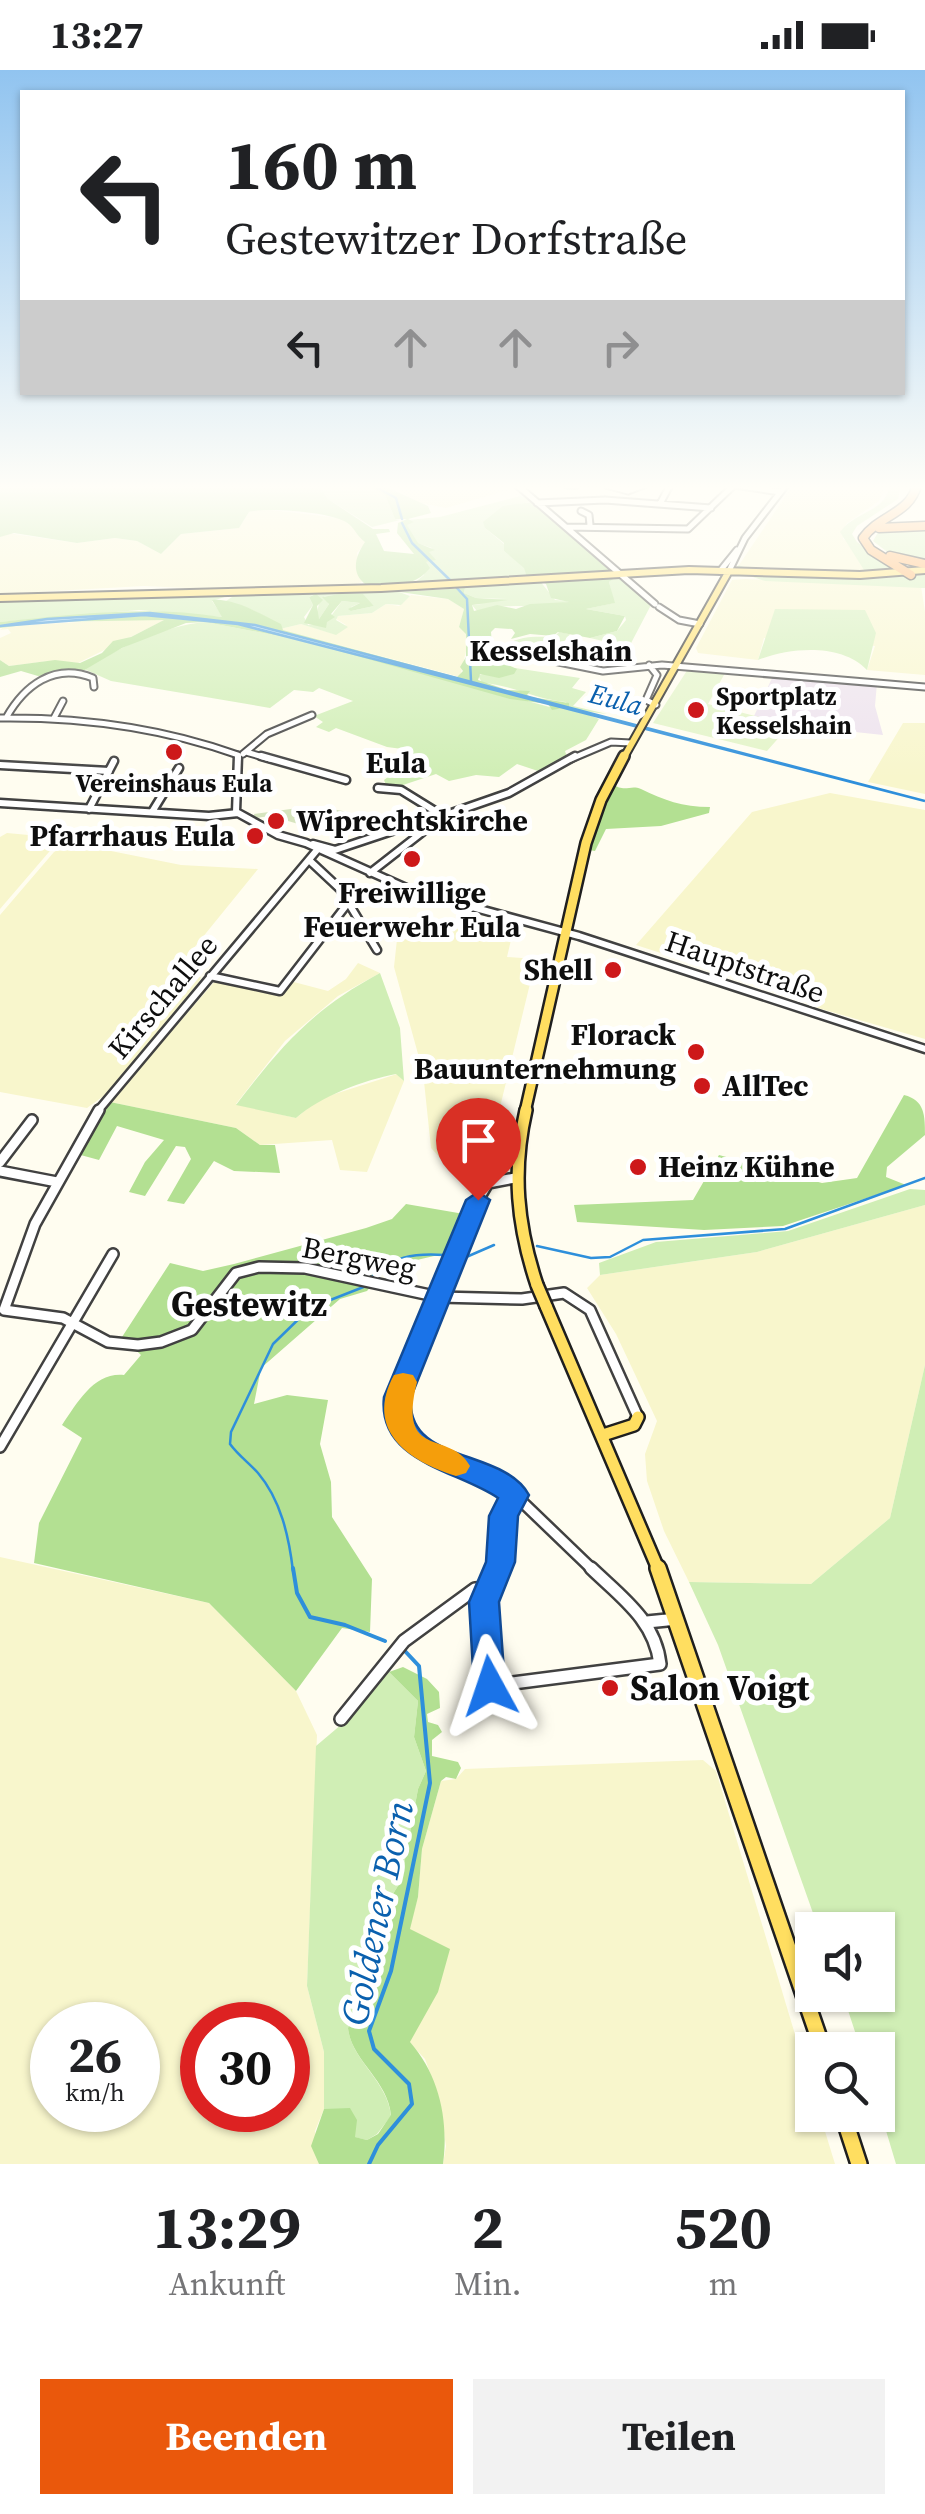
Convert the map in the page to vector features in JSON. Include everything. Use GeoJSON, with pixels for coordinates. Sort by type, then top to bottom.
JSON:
{"type":"FeatureCollection","features":[{"type":"Feature","properties":{"kind":"main road"},"geometry":{"type":"LineString","coordinates":[[0,598],[317,591],[475,583]]}},
{"type":"Feature","properties":{"kind":"main road"},"geometry":{"type":"LineString","coordinates":[[719,583],[677,667],[596,809],[524,1114],[515,1178],[523,1242],[537,1285],[677,1618],[817,2032]]}},
{"type":"Feature","properties":{"kind":"main road"},"geometry":{"type":"LineString","coordinates":[[603,1435],[634,1426],[638,1417]]}},
{"type":"Feature","properties":{"kind":"main road"},"geometry":{"type":"LineString","coordinates":[[849,2132],[859,2164]]}},
{"type":"Feature","properties":{"kind":"street"},"geometry":{"type":"LineString","coordinates":[[631,583],[679,620],[700,624]]}},
{"type":"Feature","properties":{"kind":"street"},"geometry":{"type":"LineString","coordinates":[[529,656],[603,671],[649,665],[925,687]]}},
{"type":"Feature","properties":{"kind":"street"},"geometry":{"type":"LineString","coordinates":[[649,665],[657,675],[646,700],[656,705]]}},
{"type":"Feature","properties":{"kind":"street"},"geometry":{"type":"LineString","coordinates":[[3,718],[37,677],[82,673],[94,678],[94,687]]}},
{"type":"Feature","properties":{"kind":"street"},"geometry":{"type":"LineString","coordinates":[[54,718],[62,700]]}},
{"type":"Feature","properties":{"kind":"street"},"geometry":{"type":"LineString","coordinates":[[0,804],[209,816],[236,812],[242,754],[267,734],[312,715]]}},
{"type":"Feature","properties":{"kind":"street"},"geometry":{"type":"LineString","coordinates":[[3,718],[142,726],[346,780]]}},
{"type":"Feature","properties":{"kind":"street"},"geometry":{"type":"LineString","coordinates":[[314,848],[314,843],[335,850],[509,793],[592,747],[611,742],[631,743]]}},
{"type":"Feature","properties":{"kind":"street"},"geometry":{"type":"LineString","coordinates":[[89,809],[114,761]]}},
{"type":"Feature","properties":{"kind":"street"},"geometry":{"type":"LineString","coordinates":[[0,777],[3,766],[109,771]]}},
{"type":"Feature","properties":{"kind":"street"},"geometry":{"type":"LineString","coordinates":[[152,812],[179,768]]}},
{"type":"Feature","properties":{"kind":"street"},"geometry":{"type":"LineString","coordinates":[[378,788],[401,790],[442,815]]}},
{"type":"Feature","properties":{"kind":"street","name":"Hauptstraße"},"geometry":{"type":"LineString","coordinates":[[236,812],[278,835],[413,891],[564,932],[925,1049]]}},
{"type":"Feature","properties":{"kind":"street"},"geometry":{"type":"LineString","coordinates":[[370,873],[442,815]]}},
{"type":"Feature","properties":{"kind":"street","name":"Kirschallee"},"geometry":{"type":"LineString","coordinates":[[4,1310],[22,1256],[89,1122],[314,848]]}},
{"type":"Feature","properties":{"kind":"street"},"geometry":{"type":"LineString","coordinates":[[308,860],[333,882],[363,922],[376,950]]}},
{"type":"Feature","properties":{"kind":"street"},"geometry":{"type":"LineString","coordinates":[[355,866],[382,864]]}},
{"type":"Feature","properties":{"kind":"street"},"geometry":{"type":"LineString","coordinates":[[210,976],[280,991],[348,902]]}},
{"type":"Feature","properties":{"kind":"street"},"geometry":{"type":"LineString","coordinates":[[0,1162],[32,1120]]}},
{"type":"Feature","properties":{"kind":"street"},"geometry":{"type":"LineString","coordinates":[[0,1171],[57,1182]]}},
{"type":"Feature","properties":{"kind":"street"},"geometry":{"type":"LineString","coordinates":[[515,1178],[488,1182],[478,1200],[397,1397],[396,1412],[404,1431],[420,1449],[487,1476],[515,1495],[647,1622],[658,1647],[660,1664],[490,1686],[483,1610],[488,1588],[501,1562],[503,1516],[515,1495]]}},
{"type":"Feature","properties":{"kind":"street"},"geometry":{"type":"LineString","coordinates":[[0,1447],[112,1254]]}},
{"type":"Feature","properties":{"kind":"street","name":"Bergweg"},"geometry":{"type":"LineString","coordinates":[[4,1310],[71,1322],[108,1342],[162,1342],[201,1323],[236,1272],[258,1266],[283,1266],[440,1296],[522,1299],[564,1293],[590,1310],[638,1417]]}},
{"type":"Feature","properties":{"kind":"street"},"geometry":{"type":"LineString","coordinates":[[341,1719],[404,1641],[475,1588],[488,1588]]}},
{"type":"Feature","properties":{"kind":"street"},"geometry":{"type":"LineString","coordinates":[[647,1622],[677,1618]]}},
{"type":"Feature","properties":{"kind":"shaded area"},"geometry":{"type":"Polygon","coordinates":[[[0,583],[360,583],[229,590],[144,586],[0,594],[0,583]]]}},
{"type":"Feature","properties":{"kind":"shaded area"},"geometry":{"type":"Polygon","coordinates":[[[731,583],[921,586],[925,675],[867,670],[875,646],[764,638],[758,660],[698,653],[696,648],[731,583]]]}},
{"type":"Feature","properties":{"kind":"shaded area"},"geometry":{"type":"Polygon","coordinates":[[[411,595],[448,599],[464,609],[459,627],[467,634],[466,651],[460,677],[280,629],[301,624],[334,634],[346,625],[336,619],[338,616],[372,613],[386,604],[399,606],[411,595]]]}},
{"type":"Feature","properties":{"kind":"shaded area"},"geometry":{"type":"Polygon","coordinates":[[[165,620],[78,663],[49,661],[9,666],[0,660],[0,638],[11,633],[8,629],[0,630],[5,626],[165,620]]]}},
{"type":"Feature","properties":{"kind":"shaded area"},"geometry":{"type":"Polygon","coordinates":[[[773,676],[877,683],[875,706],[883,735],[790,725],[754,716],[773,676]]]}},
{"type":"Feature","properties":{"kind":"shaded area"},"geometry":{"type":"Polygon","coordinates":[[[903,723],[925,723],[925,794],[868,782],[903,723]]]}},
{"type":"Feature","properties":{"kind":"shaded area"},"geometry":{"type":"Polygon","coordinates":[[[830,793],[925,810],[925,1039],[818,1008],[809,1001],[636,945],[752,812],[830,793]]]}},
{"type":"Feature","properties":{"kind":"shaded area"},"geometry":{"type":"Polygon","coordinates":[[[7,833],[61,838],[0,909],[0,837],[7,833]]]}},
{"type":"Feature","properties":{"kind":"shaded area"},"geometry":{"type":"Polygon","coordinates":[[[71,843],[181,865],[258,869],[176,970],[201,977],[200,981],[105,1095],[87,1108],[0,1092],[0,915],[54,852],[71,843]]]}},
{"type":"Feature","properties":{"kind":"shaded area"},"geometry":{"type":"Polygon","coordinates":[[[503,926],[514,927],[507,957],[536,959],[485,1169],[458,1177],[431,1148],[423,1072],[394,967],[398,930],[446,928],[500,933],[503,926]]]}},
{"type":"Feature","properties":{"kind":"shaded area"},"geometry":{"type":"Polygon","coordinates":[[[358,963],[380,973],[338,996],[285,1041],[236,1104],[296,1118],[319,1099],[397,1074],[404,1081],[367,1172],[340,1170],[332,1140],[260,1145],[236,1128],[110,1102],[216,980],[281,992],[290,981],[328,991],[346,979],[358,963]]]}},
{"type":"Feature","properties":{"kind":"shaded area"},"geometry":{"type":"Polygon","coordinates":[[[925,1205],[925,1365],[890,1518],[811,1584],[689,1582],[664,1531],[647,1481],[645,1454],[657,1421],[616,1334],[587,1288],[600,1275],[757,1252],[925,1205]]]}},
{"type":"Feature","properties":{"kind":"shaded area"},"geometry":{"type":"Polygon","coordinates":[[[0,1557],[209,1603],[296,1691],[317,1735],[307,1986],[324,2052],[324,2109],[315,2131],[319,2164],[0,2164],[0,1557]]]}},
{"type":"Feature","properties":{"kind":"shaded area"},"geometry":{"type":"Polygon","coordinates":[[[703,1760],[716,1771],[795,2034],[795,2132],[825,2132],[835,2164],[443,2164],[446,2146],[439,2098],[425,2059],[409,2042],[420,2022],[409,1929],[418,1897],[422,1849],[441,1781],[456,1779],[465,1769],[703,1760]]]}},
{"type":"Feature","properties":{"kind":"green space"},"geometry":{"type":"Polygon","coordinates":[[[364,583],[409,583],[393,585],[364,583]]]}},
{"type":"Feature","properties":{"kind":"green space"},"geometry":{"type":"Polygon","coordinates":[[[541,583],[555,600],[570,601],[477,611],[472,605],[482,604],[462,600],[507,599],[476,598],[464,593],[465,588],[454,586],[541,583]]]}},
{"type":"Feature","properties":{"kind":"green space"},"geometry":{"type":"Polygon","coordinates":[[[609,583],[625,583],[651,605],[629,647],[590,638],[617,631],[626,620],[625,616],[586,609],[614,603],[609,583]]]}},
{"type":"Feature","properties":{"kind":"green space"},"geometry":{"type":"Polygon","coordinates":[[[609,583],[615,603],[586,609],[625,616],[617,631],[590,638],[558,632],[553,636],[530,634],[511,639],[515,633],[512,629],[495,628],[491,632],[492,645],[498,647],[490,654],[492,658],[517,669],[514,674],[499,678],[480,674],[478,680],[507,690],[530,691],[527,695],[531,697],[569,703],[569,707],[552,710],[548,704],[510,699],[300,640],[205,622],[186,623],[122,648],[81,672],[38,676],[21,671],[0,677],[0,660],[9,666],[55,660],[80,663],[102,653],[113,641],[131,637],[164,620],[47,622],[0,628],[0,622],[139,611],[222,617],[212,600],[246,607],[281,624],[283,630],[457,677],[463,671],[460,667],[466,657],[466,634],[459,627],[464,609],[448,599],[400,592],[465,588],[464,593],[476,598],[508,600],[472,605],[474,611],[497,605],[516,609],[530,604],[569,602],[551,598],[546,584],[609,583]]]}},
{"type":"Feature","properties":{"kind":"green space"},"geometry":{"type":"Polygon","coordinates":[[[804,583],[925,583],[925,588],[804,583]]]}},
{"type":"Feature","properties":{"kind":"green space"},"geometry":{"type":"Polygon","coordinates":[[[402,590],[399,592],[410,596],[401,605],[386,604],[372,613],[338,616],[336,620],[348,627],[336,635],[301,624],[280,629],[254,611],[223,603],[235,595],[402,590]],[[315,594],[309,597],[313,605],[304,617],[308,625],[326,623],[342,601],[360,603],[351,611],[374,606],[361,594],[324,596],[329,604],[319,619],[316,617],[320,599],[315,594]]]}},
{"type":"Feature","properties":{"kind":"green space"},"geometry":{"type":"Polygon","coordinates":[[[316,594],[323,600],[317,606],[319,619],[329,604],[322,597],[363,594],[374,606],[351,611],[348,609],[360,603],[342,601],[326,628],[304,623],[313,605],[309,597],[316,594]]]}},
{"type":"Feature","properties":{"kind":"green space"},"geometry":{"type":"Polygon","coordinates":[[[228,596],[212,601],[223,617],[139,610],[0,622],[0,599],[228,596]]]}},
{"type":"Feature","properties":{"kind":"green space"},"geometry":{"type":"Polygon","coordinates":[[[775,609],[865,610],[876,633],[867,670],[844,655],[815,650],[785,652],[758,660],[775,609]]]}},
{"type":"Feature","properties":{"kind":"green space"},"geometry":{"type":"Polygon","coordinates":[[[205,622],[300,640],[557,709],[569,707],[566,702],[482,683],[478,675],[515,668],[580,678],[572,688],[586,692],[573,706],[607,714],[576,710],[599,719],[586,740],[565,751],[567,757],[541,772],[517,764],[499,777],[476,775],[449,781],[436,774],[400,786],[386,785],[384,780],[396,771],[410,750],[387,747],[336,728],[329,732],[316,727],[323,722],[314,716],[353,701],[319,688],[313,692],[294,690],[270,708],[111,681],[84,669],[142,639],[205,622]]]}},
{"type":"Feature","properties":{"kind":"green space"},"geometry":{"type":"Polygon","coordinates":[[[559,632],[570,634],[550,659],[537,656],[541,650],[520,646],[506,662],[490,654],[519,639],[554,637],[559,632]]]}},
{"type":"Feature","properties":{"kind":"green space","name":"Sportplatz Kesselshain"},"geometry":{"type":"Polygon","coordinates":[[[688,669],[725,673],[708,704],[790,725],[767,751],[653,723],[688,669]]]}},
{"type":"Feature","properties":{"kind":"green space"},"geometry":{"type":"Polygon","coordinates":[[[612,784],[637,788],[682,804],[710,807],[709,813],[661,826],[606,829],[595,851],[589,850],[612,784]]]}},
{"type":"Feature","properties":{"kind":"green space"},"geometry":{"type":"Polygon","coordinates":[[[313,806],[349,812],[332,825],[322,822],[312,828],[271,816],[255,818],[254,814],[313,806]]]}},
{"type":"Feature","properties":{"kind":"green space"},"geometry":{"type":"Polygon","coordinates":[[[380,973],[400,1028],[404,1081],[396,1074],[357,1085],[330,1096],[296,1118],[236,1105],[300,1030],[336,1000],[380,973]]]}},
{"type":"Feature","properties":{"kind":"green space"},"geometry":{"type":"Polygon","coordinates":[[[904,1095],[920,1105],[925,1128],[925,1135],[887,1167],[886,1177],[906,1185],[783,1226],[704,1230],[577,1222],[574,1205],[693,1200],[719,1155],[822,1183],[857,1178],[904,1095]]]}},
{"type":"Feature","properties":{"kind":"green space"},"geometry":{"type":"Polygon","coordinates":[[[110,1102],[236,1128],[260,1145],[275,1145],[280,1173],[234,1171],[214,1161],[184,1204],[167,1201],[191,1159],[185,1147],[176,1146],[145,1196],[129,1192],[145,1162],[164,1140],[117,1126],[99,1160],[77,1154],[110,1102]]]}},
{"type":"Feature","properties":{"kind":"green space"},"geometry":{"type":"Polygon","coordinates":[[[910,1189],[925,1190],[925,1205],[757,1252],[600,1275],[599,1263],[656,1242],[788,1231],[910,1189]]]}},
{"type":"Feature","properties":{"kind":"green space"},"geometry":{"type":"Polygon","coordinates":[[[406,1204],[464,1214],[447,1253],[378,1269],[380,1275],[367,1291],[340,1299],[261,1368],[254,1404],[287,1395],[328,1400],[320,1444],[331,1482],[332,1517],[372,1579],[370,1632],[342,1628],[296,1691],[209,1603],[34,1563],[39,1523],[82,1438],[62,1425],[95,1383],[124,1375],[141,1355],[122,1337],[170,1263],[203,1271],[234,1264],[392,1219],[406,1204]]]}},
{"type":"Feature","properties":{"kind":"green space"},"geometry":{"type":"Polygon","coordinates":[[[925,1365],[925,2164],[896,2164],[886,2132],[895,2132],[895,2032],[855,2032],[849,2012],[895,2012],[895,1912],[813,1912],[718,1645],[689,1582],[811,1584],[890,1518],[925,1365]]]}},
{"type":"Feature","properties":{"kind":"green space"},"geometry":{"type":"Polygon","coordinates":[[[403,1667],[427,1679],[439,1692],[440,1708],[427,1714],[428,1722],[438,1725],[442,1732],[432,1740],[432,1756],[458,1762],[461,1768],[456,1779],[446,1777],[441,1781],[422,1849],[418,1897],[410,1929],[450,1949],[438,1992],[410,2042],[428,2069],[440,2099],[443,2164],[319,2164],[311,2146],[324,2109],[350,2108],[357,2120],[355,2137],[367,2140],[378,2134],[391,2115],[383,2091],[356,2050],[348,2028],[386,1936],[378,1918],[401,1881],[418,1789],[426,1771],[414,1737],[418,1701],[389,1672],[403,1667]]]}},
{"type":"Feature","properties":{"kind":"green space"},"geometry":{"type":"Polygon","coordinates":[[[389,1672],[418,1701],[414,1737],[426,1771],[418,1789],[401,1881],[378,1918],[386,1936],[348,2028],[356,2050],[383,2092],[391,2116],[367,2140],[354,2137],[350,2109],[324,2109],[324,2052],[307,1986],[316,1746],[342,1724],[389,1672]]]}},
{"type":"Feature","properties":{"kind":"water"},"geometry":{"type":"Polygon","coordinates":[[[150,613],[255,625],[925,801],[238,624],[144,615],[0,626],[150,613]]]}},
{"type":"Feature","properties":{"kind":"waterway"},"geometry":{"type":"LineString","coordinates":[[456,587],[467,599],[471,681]]}},
{"type":"Feature","properties":{"kind":"waterway","name":"Goldener Born"},"geometry":{"type":"LineString","coordinates":[[537,1246],[591,1258],[610,1257],[643,1240],[785,1229],[925,1178]]}},
{"type":"Feature","properties":{"kind":"waterway","name":"Goldener Born"},"geometry":{"type":"LineString","coordinates":[[464,1258],[494,1245]]}},
{"type":"Feature","properties":{"kind":"waterway","name":"Goldener Born"},"geometry":{"type":"LineString","coordinates":[[370,1279],[386,1265],[404,1258],[444,1255]]}},
{"type":"Feature","properties":{"kind":"waterway","name":"Goldener Born"},"geometry":{"type":"LineString","coordinates":[[293,1571],[278,1507],[258,1473],[230,1444],[231,1432],[273,1344],[310,1308],[366,1286]]}},
{"type":"Feature","properties":{"kind":"waterway","name":"Goldener Born"},"geometry":{"type":"LineString","coordinates":[[293,1568],[297,1593],[310,1617],[345,1625],[385,1641]]}},
{"type":"Feature","properties":{"kind":"waterway","name":"Goldener Born"},"geometry":{"type":"LineString","coordinates":[[369,2164],[378,2145],[412,2104],[409,2084],[374,2049],[369,2031],[391,1971],[430,1783],[419,1666],[404,1650]]}},
{"type":"Feature","properties":{"kind":"slow traffic"},"geometry":{"type":"LineString","coordinates":[[403,1382],[396,1412],[404,1431],[420,1449],[456,1466]]}},
{"type":"Feature","properties":{"kind":"place","name":"Sportplatz Kesselshain"},"geometry":{"type":"Point","coordinates":[696,710]}},
{"type":"Feature","properties":{"kind":"place","name":"Vereinshaus Eula"},"geometry":{"type":"Point","coordinates":[174,752]}},
{"type":"Feature","properties":{"kind":"place","name":"Wiprechtskirche"},"geometry":{"type":"Point","coordinates":[276,821]}},
{"type":"Feature","properties":{"kind":"place","name":"Pfarrhaus Eula"},"geometry":{"type":"Point","coordinates":[255,836]}},
{"type":"Feature","properties":{"kind":"place","name":"Freiwillige Feuerwehr Eula"},"geometry":{"type":"Point","coordinates":[412,859]}},
{"type":"Feature","properties":{"kind":"place","name":"Shell"},"geometry":{"type":"Point","coordinates":[613,970]}},
{"type":"Feature","properties":{"kind":"place","name":"Florack Bauunternehmung"},"geometry":{"type":"Point","coordinates":[696,1052]}},
{"type":"Feature","properties":{"kind":"place","name":"AllTec"},"geometry":{"type":"Point","coordinates":[702,1086]}},
{"type":"Feature","properties":{"kind":"place","name":"Heinz Kühne"},"geometry":{"type":"Point","coordinates":[638,1167]}},
{"type":"Feature","properties":{"kind":"place","name":"Salon Voigt"},"geometry":{"type":"Point","coordinates":[610,1688]}},
{"type":"Feature","properties":{"kind":"district","name":"Kesselshain"},"geometry":{"type":"Point","coordinates":[551,651]}},
{"type":"Feature","properties":{"kind":"district","name":"Eula"},"geometry":{"type":"Point","coordinates":[396,763]}},
{"type":"Feature","properties":{"kind":"district","name":"Gestewitz"},"geometry":{"type":"Point","coordinates":[249,1304]}},
{"type":"Feature","properties":{"kind":"route"},"geometry":{"type":"LineString","coordinates":[[478,1200],[397,1397],[396,1412],[404,1431],[420,1449],[444,1462],[487,1476],[515,1495],[503,1516],[501,1562],[484,1602],[490,1686]]}}]}
